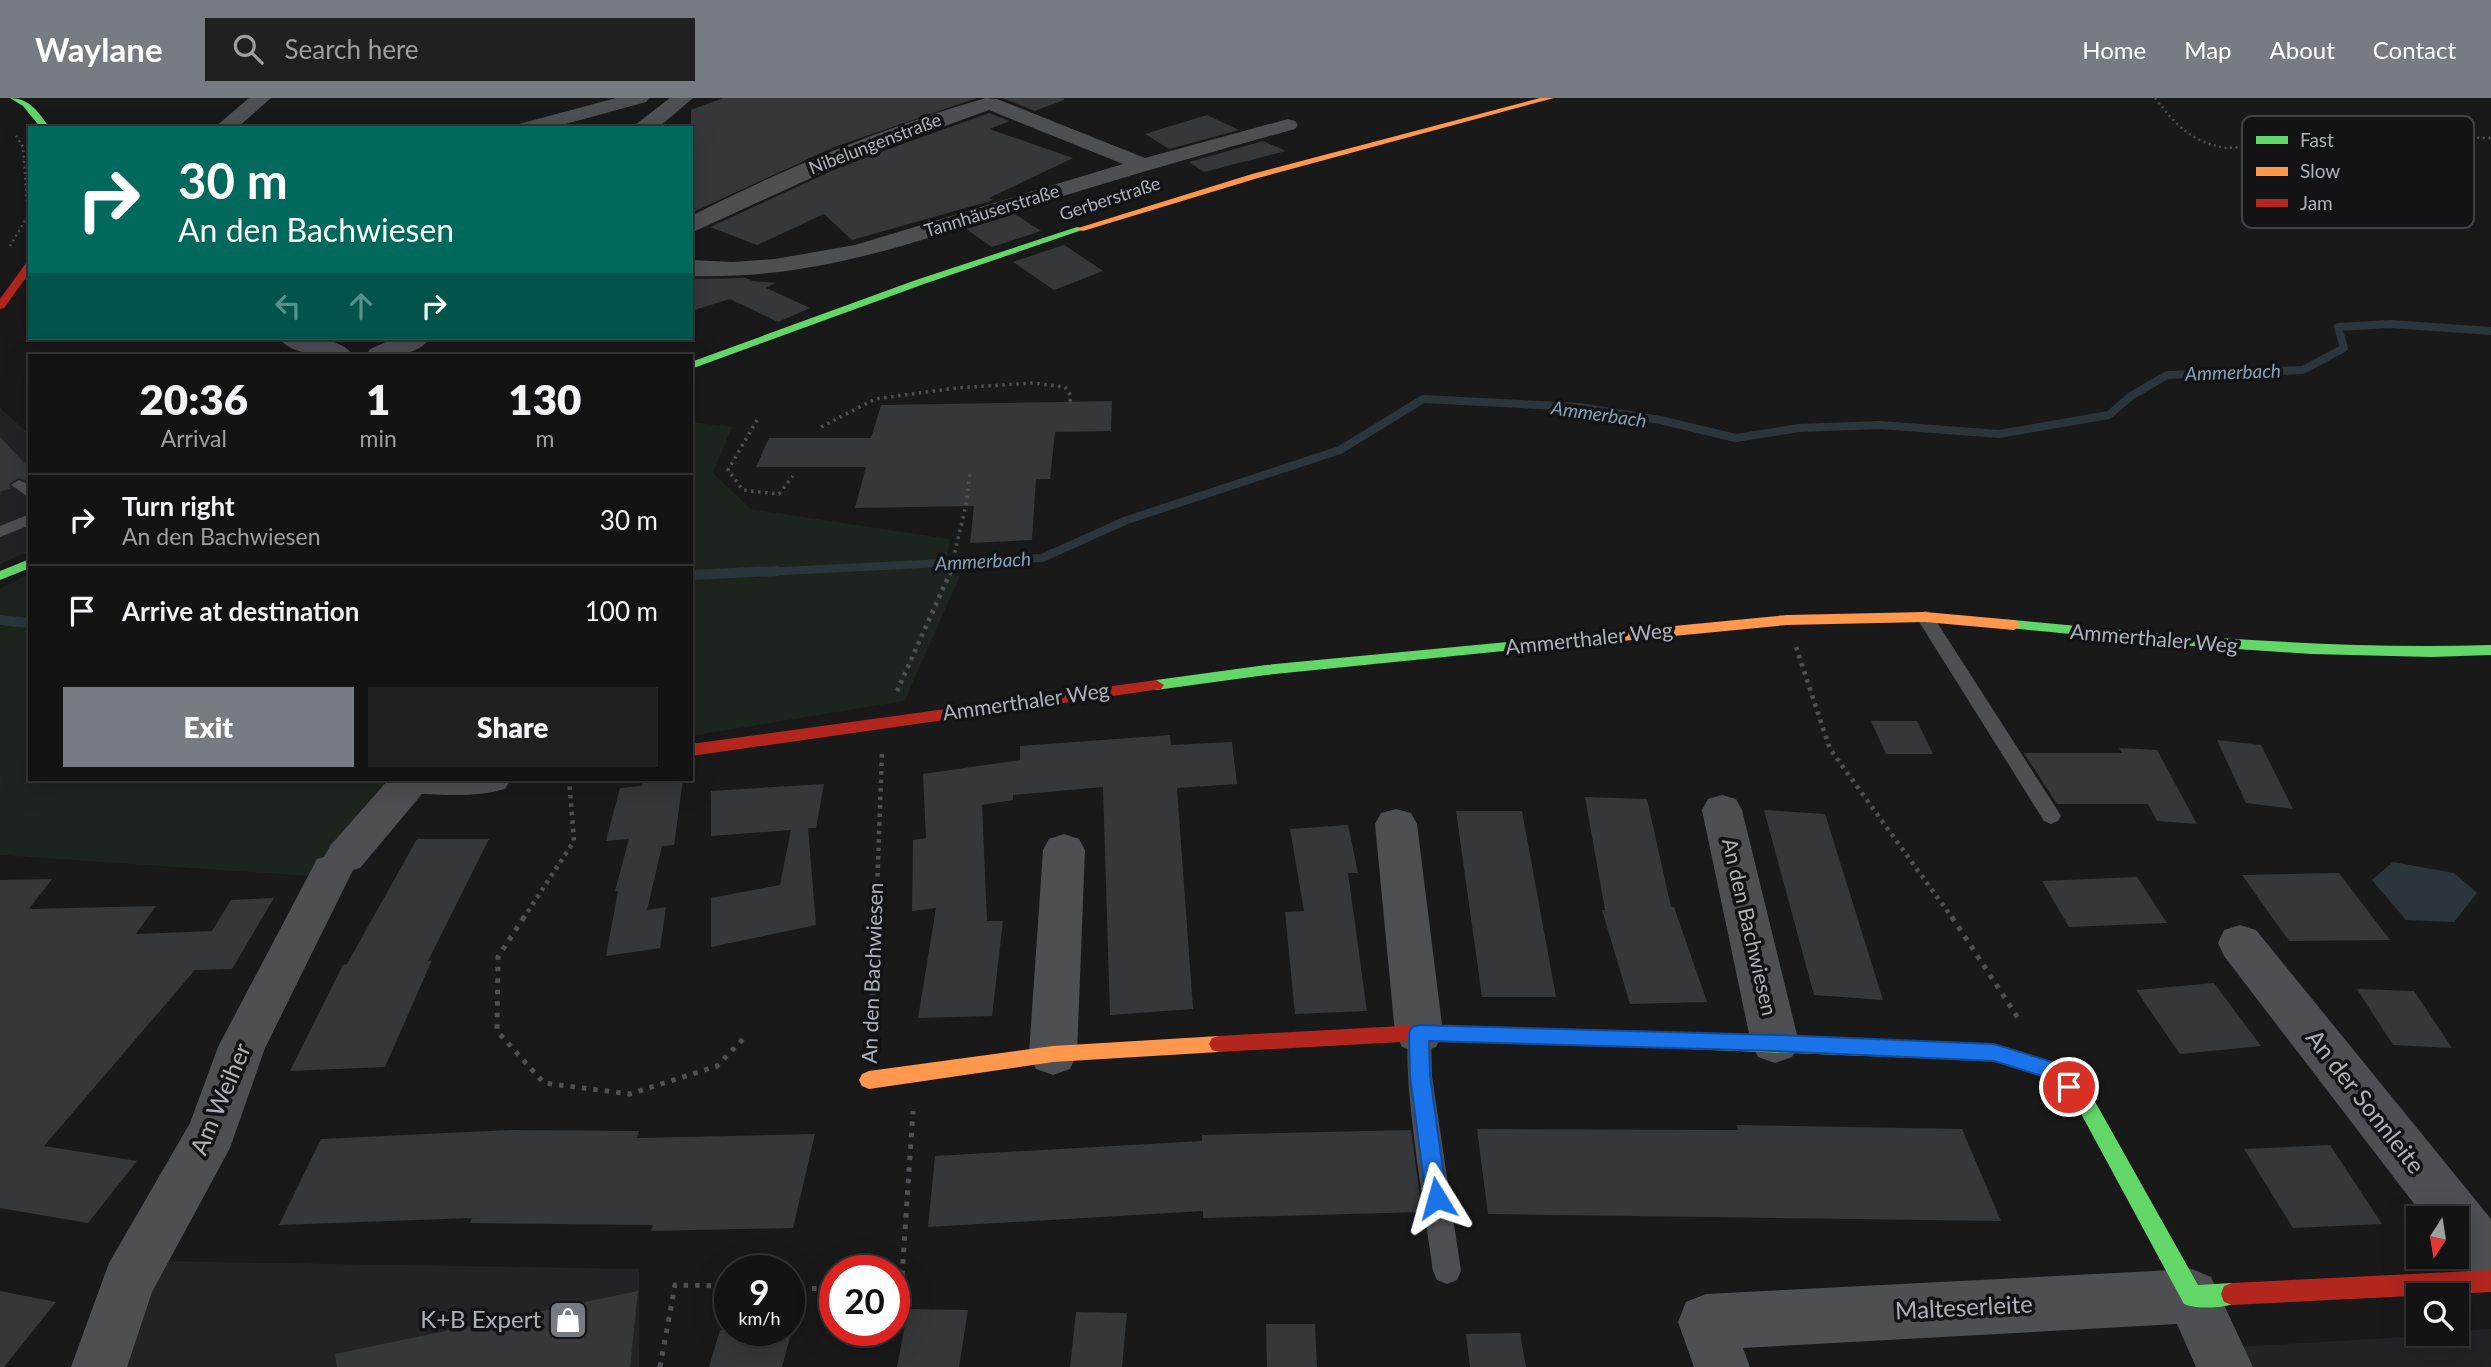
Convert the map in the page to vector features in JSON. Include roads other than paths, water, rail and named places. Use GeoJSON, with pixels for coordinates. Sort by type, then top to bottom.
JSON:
{"type":"FeatureCollection","features":[{"type":"Feature","properties":{"kind":"street"},"geometry":{"type":"LineString","coordinates":[[14,98],[26,104],[44,126]]}},
{"type":"Feature","properties":{"kind":"street"},"geometry":{"type":"LineString","coordinates":[[226,126],[261,98]]}},
{"type":"Feature","properties":{"kind":"street"},"geometry":{"type":"LineString","coordinates":[[534,126],[639,98]]}},
{"type":"Feature","properties":{"kind":"street"},"geometry":{"type":"LineString","coordinates":[[645,126],[683,98]]}},
{"type":"Feature","properties":{"kind":"street","name":"Gerberstraße"},"geometry":{"type":"LineString","coordinates":[[693,365],[920,282],[1175,198],[1297,163],[1550,98]]}},
{"type":"Feature","properties":{"kind":"street","name":"Nibelungenstraße"},"geometry":{"type":"LineString","coordinates":[[693,225],[750,194],[885,137],[990,103],[1142,164]]}},
{"type":"Feature","properties":{"kind":"street","name":"Tannhäuserstraße"},"geometry":{"type":"LineString","coordinates":[[693,268],[748,271],[857,252],[1142,164],[1288,125]]}},
{"type":"Feature","properties":{"kind":"street"},"geometry":{"type":"LineString","coordinates":[[0,306],[26,277]]}},
{"type":"Feature","properties":{"kind":"street"},"geometry":{"type":"LineString","coordinates":[[298,340],[336,354]]}},
{"type":"Feature","properties":{"kind":"street"},"geometry":{"type":"LineString","coordinates":[[382,354],[412,340]]}},
{"type":"Feature","properties":{"kind":"street"},"geometry":{"type":"LineString","coordinates":[[0,576],[28,564]]}},
{"type":"Feature","properties":{"kind":"street","name":"Ammerthaler Weg"},"geometry":{"type":"LineString","coordinates":[[693,750],[883,721],[1266,670],[1787,620],[1925,617],[2265,649],[2412,653],[2491,650]]}},
{"type":"Feature","properties":{"kind":"street","name":"Am Weiher"},"geometry":{"type":"LineString","coordinates":[[99,1367],[128,1282],[212,1132],[242,1047],[338,864],[410,781]]}},
{"type":"Feature","properties":{"kind":"street"},"geometry":{"type":"LineString","coordinates":[[451,781],[478,781]]}},
{"type":"Feature","properties":{"kind":"street","name":"An den Bachwiesen"},"geometry":{"type":"LineString","coordinates":[[1722,810],[1775,1043]]}},
{"type":"Feature","properties":{"kind":"street"},"geometry":{"type":"LineString","coordinates":[[1396,824],[1419,1033]]}},
{"type":"Feature","properties":{"kind":"street"},"geometry":{"type":"LineString","coordinates":[[1053,1054],[1064,850]]}},
{"type":"Feature","properties":{"kind":"street","name":"An der Sonnleite"},"geometry":{"type":"LineString","coordinates":[[2239,943],[2491,1261]]}},
{"type":"Feature","properties":{"kind":"street","name":"An den Bachwiesen"},"geometry":{"type":"LineString","coordinates":[[869,1080],[1053,1054],[1419,1033],[1775,1043],[1994,1053],[2052,1070],[2086,1104],[2192,1296]]}},
{"type":"Feature","properties":{"kind":"street"},"geometry":{"type":"LineString","coordinates":[[2225,1367],[2192,1296],[2491,1281]]}},
{"type":"Feature","properties":{"kind":"street","name":"Malteserleite"},"geometry":{"type":"LineString","coordinates":[[1722,1367],[1706,1322],[2192,1296]]}},
{"type":"Feature","properties":{"kind":"lane"},"geometry":{"type":"LineString","coordinates":[[0,532],[28,520]]}},
{"type":"Feature","properties":{"kind":"lane"},"geometry":{"type":"LineString","coordinates":[[1925,617],[2051,816]]}},
{"type":"Feature","properties":{"kind":"lane"},"geometry":{"type":"LineString","coordinates":[[1419,1033],[1420,1076],[1447,1271]]}},
{"type":"Feature","properties":{"kind":"waterway","name":"Ammerbach"},"geometry":{"type":"LineString","coordinates":[[740,573],[1042,558],[1127,520],[1340,450],[1423,399],[1580,407],[1660,420],[1736,438],[1799,428],[1880,425],[1999,434],[2109,415],[2131,396],[2167,375],[2303,370],[2344,348],[2338,327],[2390,324],[2491,331]]}},
{"type":"Feature","properties":{"kind":"waterway","name":"Ammerbach"},"geometry":{"type":"LineString","coordinates":[[693,575],[777,571]]}},
{"type":"Feature","properties":{"kind":"waterway","name":"Ammerbach"},"geometry":{"type":"LineString","coordinates":[[0,620],[28,623]]}},
{"type":"Feature","properties":{"kind":"place","name":"K+B Expert"},"geometry":{"type":"Point","coordinates":[568,1320]}}]}
